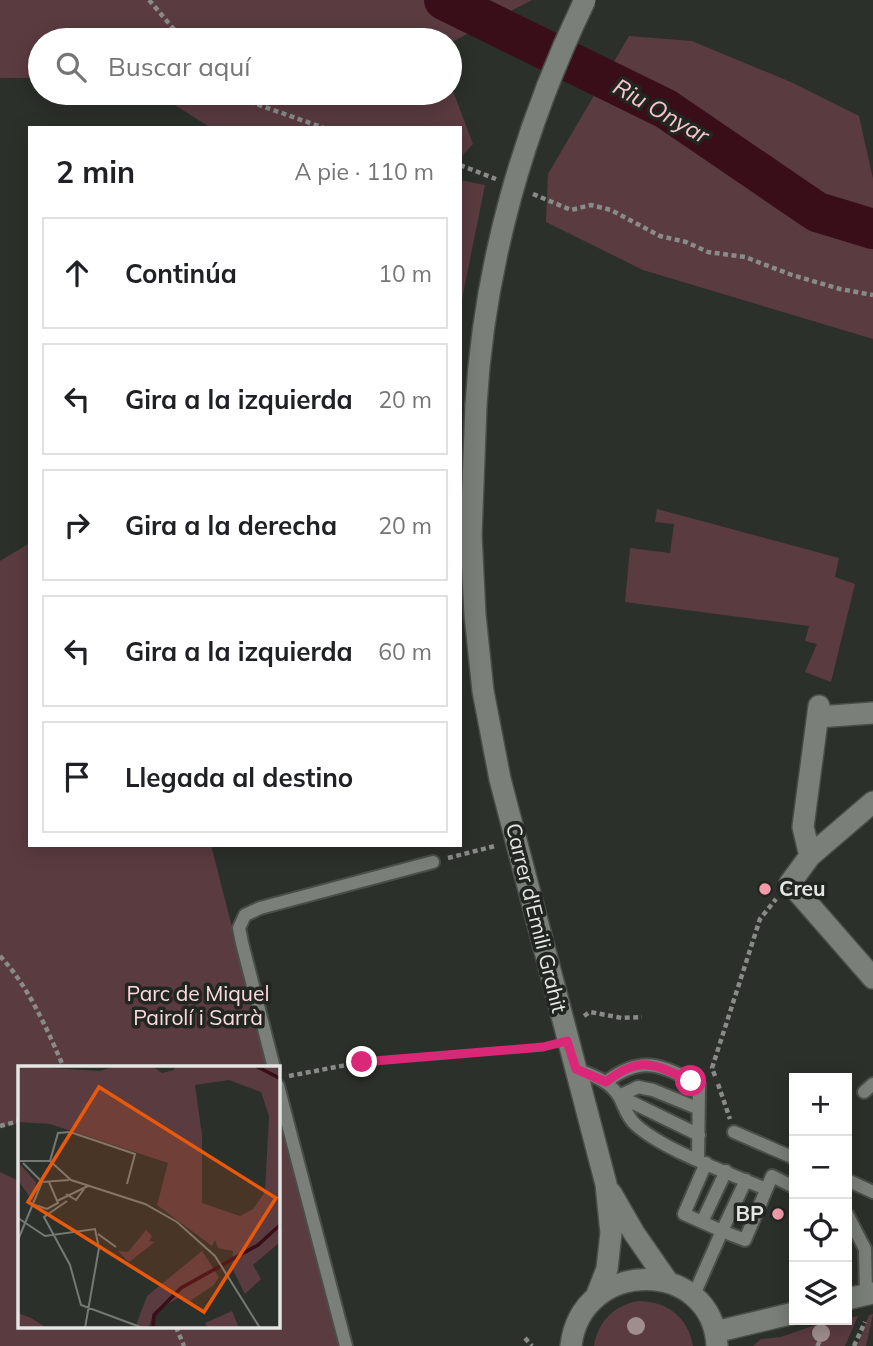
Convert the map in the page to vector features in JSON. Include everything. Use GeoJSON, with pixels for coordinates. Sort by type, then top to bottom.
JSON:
{"type":"FeatureCollection","features":[{"type":"Feature","properties":{"kind":"main road","name":"Carrer d'Emili Grahit"},"geometry":{"type":"LineString","coordinates":[[584,0],[551,74],[517,171],[490,294],[476,405],[471,535],[475,615],[483,691],[500,779],[606,1184],[611,1233],[607,1269],[596,1297]]}},
{"type":"Feature","properties":{"kind":"main road"},"geometry":{"type":"LineString","coordinates":[[810,856],[803,827],[819,712],[873,713]]}},
{"type":"Feature","properties":{"kind":"main road"},"geometry":{"type":"LineString","coordinates":[[873,802],[810,856],[790,883],[873,978]]}},
{"type":"Feature","properties":{"kind":"main road","name":"Carrer d'Emili Grahit"},"geometry":{"type":"LineString","coordinates":[[606,1184],[634,1233],[668,1282]]}},
{"type":"Feature","properties":{"kind":"main road"},"geometry":{"type":"LineString","coordinates":[[571,1346],[580,1317],[596,1297],[616,1284],[630,1279],[668,1282],[693,1297],[708,1314],[716,1339],[789,1315]]}},
{"type":"Feature","properties":{"kind":"lane"},"geometry":{"type":"LineString","coordinates":[[273,1066],[239,928],[244,915],[260,908],[433,862]]}},
{"type":"Feature","properties":{"kind":"lane"},"geometry":{"type":"LineString","coordinates":[[606,1082],[622,1069],[653,1064],[699,1086],[697,1108],[702,1161],[684,1214],[745,1240],[772,1176],[789,1184]]}},
{"type":"Feature","properties":{"kind":"lane"},"geometry":{"type":"LineString","coordinates":[[576,1069],[606,1082],[619,1096],[699,1135]]}},
{"type":"Feature","properties":{"kind":"lane"},"geometry":{"type":"LineString","coordinates":[[619,1096],[638,1087],[653,1090],[697,1108]]}},
{"type":"Feature","properties":{"kind":"lane"},"geometry":{"type":"LineString","coordinates":[[280,1094],[345,1346]]}},
{"type":"Feature","properties":{"kind":"lane"},"geometry":{"type":"LineString","coordinates":[[619,1096],[624,1111],[636,1125],[662,1142],[766,1189]]}},
{"type":"Feature","properties":{"kind":"lane"},"geometry":{"type":"LineString","coordinates":[[734,1132],[789,1156]]}},
{"type":"Feature","properties":{"kind":"lane"},"geometry":{"type":"LineString","coordinates":[[702,1222],[726,1171]]}},
{"type":"Feature","properties":{"kind":"lane"},"geometry":{"type":"LineString","coordinates":[[693,1297],[746,1180]]}},
{"type":"Feature","properties":{"kind":"lane"},"geometry":{"type":"LineString","coordinates":[[852,1182],[873,1192]]}},
{"type":"Feature","properties":{"kind":"lane"},"geometry":{"type":"LineString","coordinates":[[852,1222],[865,1249],[862,1295]]}},
{"type":"Feature","properties":{"kind":"path"},"geometry":{"type":"LineString","coordinates":[[149,0],[173,28]]}},
{"type":"Feature","properties":{"kind":"path"},"geometry":{"type":"LineString","coordinates":[[259,105],[318,126]]}},
{"type":"Feature","properties":{"kind":"path"},"geometry":{"type":"LineString","coordinates":[[462,166],[500,180]]}},
{"type":"Feature","properties":{"kind":"path"},"geometry":{"type":"LineString","coordinates":[[524,190],[571,210],[591,205],[611,210],[660,236],[686,242],[708,252],[745,257],[816,282],[873,295]]}},
{"type":"Feature","properties":{"kind":"path"},"geometry":{"type":"LineString","coordinates":[[433,862],[495,846]]}},
{"type":"Feature","properties":{"kind":"path"},"geometry":{"type":"LineString","coordinates":[[734,1132],[712,1068],[760,919],[790,883]]}},
{"type":"Feature","properties":{"kind":"path"},"geometry":{"type":"LineString","coordinates":[[0,956],[13,969],[47,1029],[63,1066]]}},
{"type":"Feature","properties":{"kind":"path"},"geometry":{"type":"LineString","coordinates":[[280,1078],[362,1062],[543,1047],[582,1039],[584,1016],[588,1012],[622,1018],[642,1017]]}},
{"type":"Feature","properties":{"kind":"path"},"geometry":{"type":"LineString","coordinates":[[0,1126],[18,1121]]}},
{"type":"Feature","properties":{"kind":"path"},"geometry":{"type":"LineString","coordinates":[[854,1346],[865,1322]]}},
{"type":"Feature","properties":{"kind":"path"},"geometry":{"type":"LineString","coordinates":[[176,1328],[184,1346]]}},
{"type":"Feature","properties":{"kind":"path"},"geometry":{"type":"LineString","coordinates":[[817,1346],[825,1334]]}},
{"type":"Feature","properties":{"kind":"path"},"geometry":{"type":"LineString","coordinates":[[525,1338],[532,1346]]}},
{"type":"Feature","properties":{"kind":"green space"},"geometry":{"type":"Polygon","coordinates":[[[0,0],[532,0],[462,37],[462,28],[28,28],[28,78],[0,78],[0,0]]]}},
{"type":"Feature","properties":{"kind":"green space"},"geometry":{"type":"Polygon","coordinates":[[[629,36],[692,41],[793,83],[859,116],[873,179],[873,339],[643,270],[546,222],[548,174],[629,36]]]}},
{"type":"Feature","properties":{"kind":"green space"},"geometry":{"type":"Polygon","coordinates":[[[175,105],[458,105],[473,144],[462,156],[462,126],[208,126],[175,105]]]}},
{"type":"Feature","properties":{"kind":"green space"},"geometry":{"type":"Polygon","coordinates":[[[462,180],[485,185],[462,299],[462,180]]]}},
{"type":"Feature","properties":{"kind":"green space"},"geometry":{"type":"Polygon","coordinates":[[[657,509],[839,558],[835,577],[855,584],[831,682],[805,672],[817,644],[805,641],[809,626],[625,602],[630,548],[670,553],[674,524],[655,522],[657,509]]]}},
{"type":"Feature","properties":{"kind":"green space","name":"Parc de Miquel Pairolí i Sarrà"},"geometry":{"type":"Polygon","coordinates":[[[28,544],[28,847],[212,847],[267,1066],[18,1066],[18,1123],[0,1127],[0,561],[28,544]]]}},
{"type":"Feature","properties":{"kind":"green space"},"geometry":{"type":"Polygon","coordinates":[[[280,1117],[339,1346],[0,1346],[0,1172],[18,1181],[18,1328],[280,1328],[280,1117]]]}},
{"type":"Feature","properties":{"kind":"green space"},"geometry":{"type":"Polygon","coordinates":[[[638,1301],[658,1304],[674,1313],[686,1327],[693,1346],[594,1346],[599,1329],[608,1316],[629,1303],[638,1301]]]}},
{"type":"Feature","properties":{"kind":"green space"},"geometry":{"type":"Polygon","coordinates":[[[873,1314],[866,1346],[857,1346],[869,1315],[873,1314]]]}},
{"type":"Feature","properties":{"kind":"green space"},"geometry":{"type":"Polygon","coordinates":[[[858,1316],[845,1346],[753,1346],[761,1339],[781,1337],[815,1325],[852,1325],[852,1317],[858,1316]]]}},
{"type":"Feature","properties":{"kind":"waterway","name":"Riu Onyar"},"geometry":{"type":"LineString","coordinates":[[444,0],[666,109],[817,212],[873,229]]}},
{"type":"Feature","properties":{"kind":"place","name":"Creu"},"geometry":{"type":"Point","coordinates":[765,889]}},
{"type":"Feature","properties":{"kind":"place","name":"BP"},"geometry":{"type":"Point","coordinates":[778,1214]}},
{"type":"Feature","properties":{"kind":"route"},"geometry":{"type":"LineString","coordinates":[[362,1062],[543,1047],[567,1041],[576,1069],[606,1082],[622,1069],[653,1064],[691,1081]]}}]}
